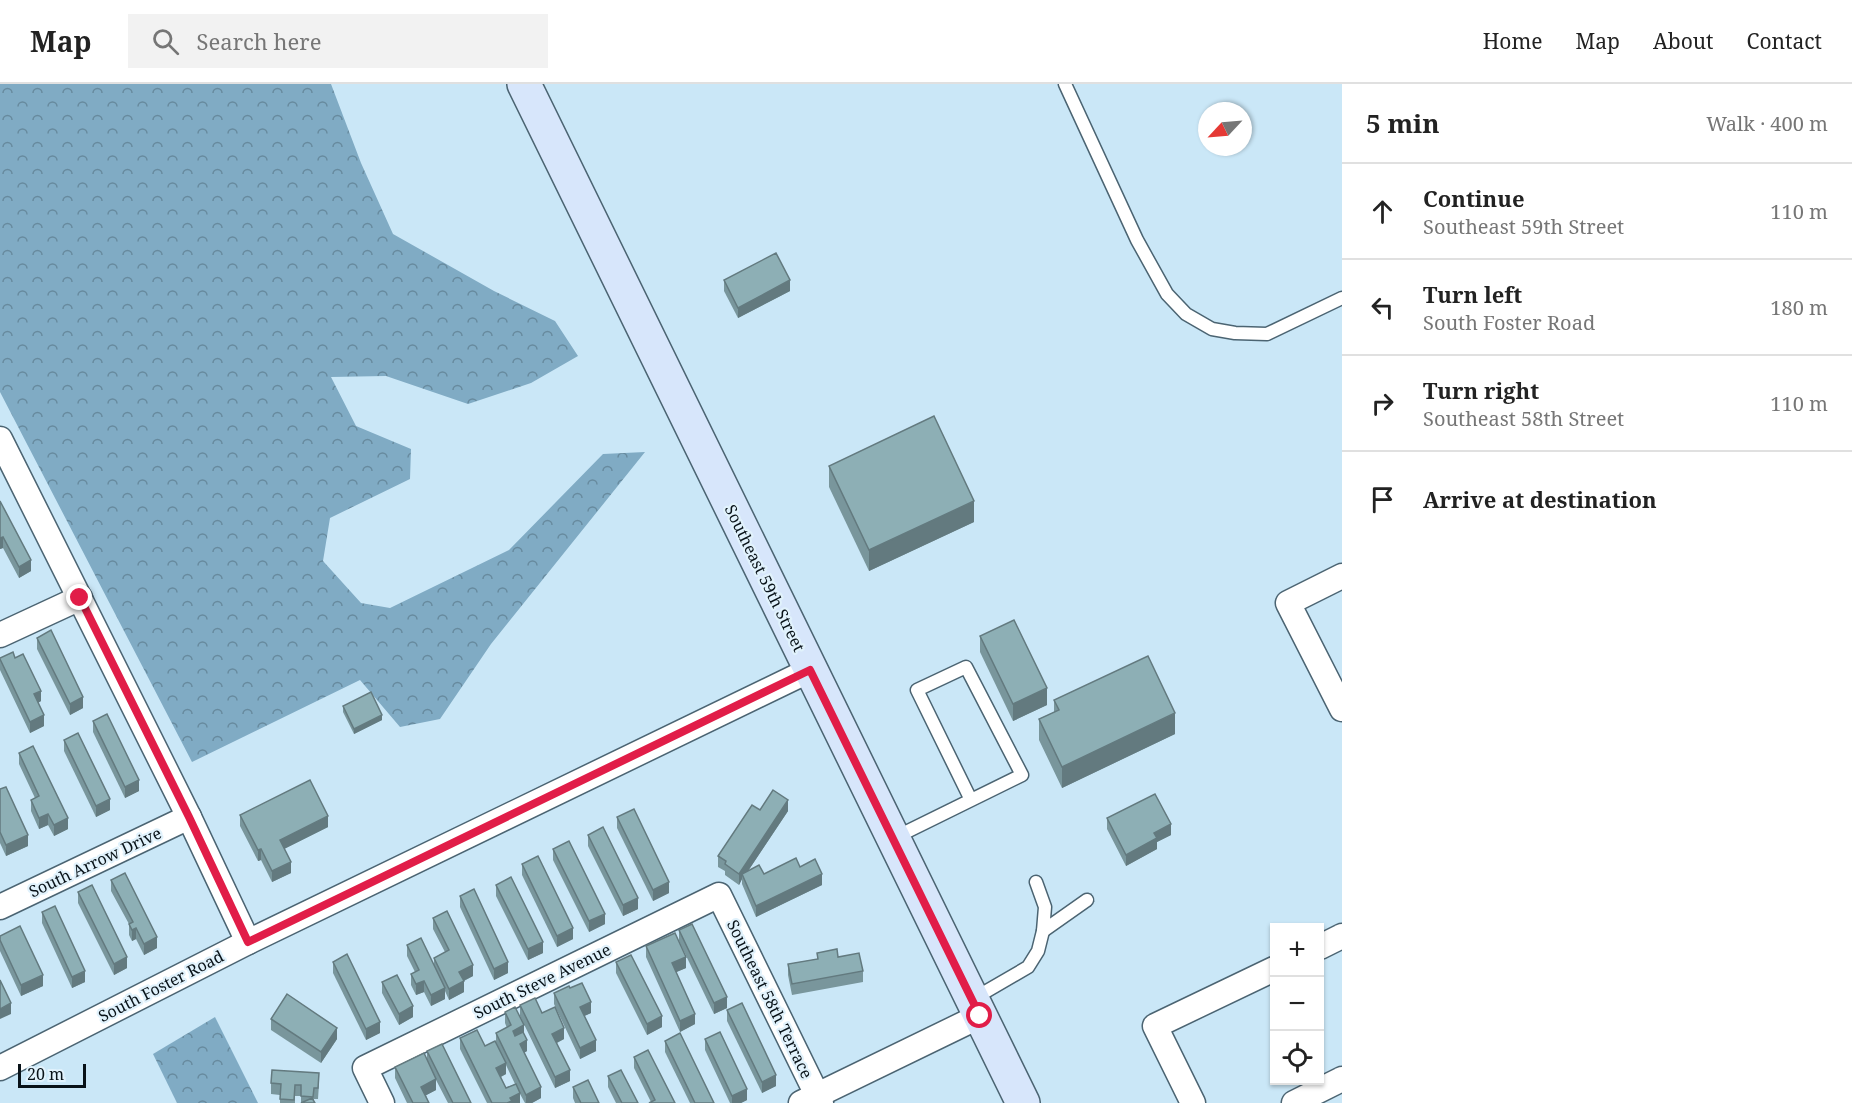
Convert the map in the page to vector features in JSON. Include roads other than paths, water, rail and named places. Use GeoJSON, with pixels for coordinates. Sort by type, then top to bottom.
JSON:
{"type":"FeatureCollection","features":[{"type":"Feature","properties":{"kind":"main road","name":"Southeast 59th Street"},"geometry":{"type":"LineString","coordinates":[[524,84],[1023,1103]]}},
{"type":"Feature","properties":{"kind":"street"},"geometry":{"type":"LineString","coordinates":[[0,439],[189,817],[248,942]]}},
{"type":"Feature","properties":{"kind":"street"},"geometry":{"type":"LineString","coordinates":[[1342,576],[1288,603],[1342,709]]}},
{"type":"Feature","properties":{"kind":"street"},"geometry":{"type":"LineString","coordinates":[[0,635],[80,598]]}},
{"type":"Feature","properties":{"kind":"street","name":"South Foster Road"},"geometry":{"type":"LineString","coordinates":[[0,1068],[248,942],[810,670]]}},
{"type":"Feature","properties":{"kind":"street","name":"South Arrow Drive"},"geometry":{"type":"LineString","coordinates":[[0,907],[189,817]]}},
{"type":"Feature","properties":{"kind":"street","name":"South Steve Avenue"},"geometry":{"type":"LineString","coordinates":[[382,1103],[365,1068],[719,895]]}},
{"type":"Feature","properties":{"kind":"street","name":"Southeast 58th Terrace"},"geometry":{"type":"LineString","coordinates":[[719,895],[813,1100]]}},
{"type":"Feature","properties":{"kind":"street"},"geometry":{"type":"LineString","coordinates":[[1324,945],[1342,936]]}},
{"type":"Feature","properties":{"kind":"street"},"geometry":{"type":"LineString","coordinates":[[1193,1103],[1155,1026],[1270,971]]}},
{"type":"Feature","properties":{"kind":"street"},"geometry":{"type":"LineString","coordinates":[[813,1100],[976,1008]]}},
{"type":"Feature","properties":{"kind":"street"},"geometry":{"type":"LineString","coordinates":[[1293,1103],[1342,1079]]}},
{"type":"Feature","properties":{"kind":"lane"},"geometry":{"type":"LineString","coordinates":[[1065,84],[1137,240],[1167,294],[1186,314],[1212,329],[1235,333],[1267,334],[1342,298]]}},
{"type":"Feature","properties":{"kind":"lane"},"geometry":{"type":"LineString","coordinates":[[893,838],[971,800],[1022,775],[966,667],[917,690],[971,800]]}},
{"type":"Feature","properties":{"kind":"lane"},"geometry":{"type":"LineString","coordinates":[[976,1008],[1028,967],[1038,951],[1043,932],[1045,907],[1036,882]]}},
{"type":"Feature","properties":{"kind":"lane"},"geometry":{"type":"LineString","coordinates":[[1043,932],[1087,900]]}}]}
